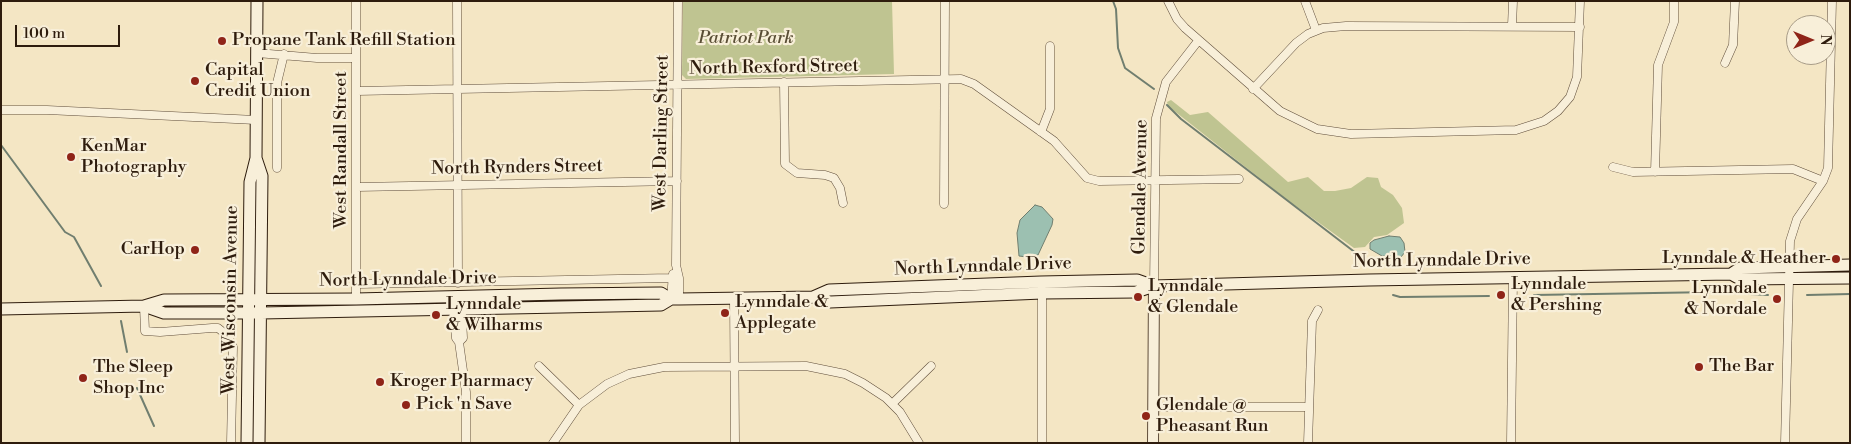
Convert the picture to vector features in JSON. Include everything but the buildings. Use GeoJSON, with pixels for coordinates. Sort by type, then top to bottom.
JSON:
{"type":"FeatureCollection","features":[{"type":"Feature","properties":{"kind":"main road","name":"West Wisconsin Avenue"},"geometry":{"type":"LineString","coordinates":[[257,1],[256,158],[262,176],[260,443]]}},
{"type":"Feature","properties":{"kind":"main road","name":"West Wisconsin Avenue"},"geometry":{"type":"LineString","coordinates":[[247,443],[250,175],[256,158]]}},
{"type":"Feature","properties":{"kind":"main road","name":"North Lynndale Drive"},"geometry":{"type":"LineString","coordinates":[[1731,274],[1740,268],[1850,265]]}},
{"type":"Feature","properties":{"kind":"main road","name":"North Lynndale Drive"},"geometry":{"type":"LineString","coordinates":[[1,309],[144,306],[164,300],[356,300],[661,294],[675,299],[813,298],[830,302],[1041,287],[1136,292],[1154,286],[1513,278],[1731,274],[1740,279],[1850,278]]}},
{"type":"Feature","properties":{"kind":"main road","name":"North Lynndale Drive"},"geometry":{"type":"LineString","coordinates":[[144,306],[164,312],[260,313],[662,305],[675,299]]}},
{"type":"Feature","properties":{"kind":"street","name":"West Randall Street"},"geometry":{"type":"LineString","coordinates":[[356,1],[358,186],[356,300]]}},
{"type":"Feature","properties":{"kind":"street"},"geometry":{"type":"LineString","coordinates":[[457,1],[458,283]]}},
{"type":"Feature","properties":{"kind":"street","name":"West Darling Street"},"geometry":{"type":"LineString","coordinates":[[675,299],[679,278],[676,266],[678,1]]}},
{"type":"Feature","properties":{"kind":"street"},"geometry":{"type":"LineString","coordinates":[[944,204],[945,1]]}},
{"type":"Feature","properties":{"kind":"street"},"geometry":{"type":"LineString","coordinates":[[1168,1],[1177,19],[1198,40],[1253,89],[1292,119],[1328,132],[1362,134],[1516,130],[1544,122],[1558,111],[1570,97],[1579,69],[1580,1]]}},
{"type":"Feature","properties":{"kind":"street"},"geometry":{"type":"LineString","coordinates":[[1305,1],[1316,30]]}},
{"type":"Feature","properties":{"kind":"street"},"geometry":{"type":"LineString","coordinates":[[1512,26],[1513,1]]}},
{"type":"Feature","properties":{"kind":"street"},"geometry":{"type":"LineString","coordinates":[[1654,172],[1658,65],[1672,27],[1674,1]]}},
{"type":"Feature","properties":{"kind":"street"},"geometry":{"type":"LineString","coordinates":[[1724,63],[1733,45],[1735,1]]}},
{"type":"Feature","properties":{"kind":"street"},"geometry":{"type":"LineString","coordinates":[[1785,443],[1790,241],[1797,219],[1823,181],[1828,168],[1832,1]]}},
{"type":"Feature","properties":{"kind":"street"},"geometry":{"type":"LineString","coordinates":[[1253,89],[1296,42],[1316,30],[1346,26],[1580,27]]}},
{"type":"Feature","properties":{"kind":"street","name":"Glendale Avenue"},"geometry":{"type":"LineString","coordinates":[[1154,286],[1156,126],[1162,93],[1175,67],[1198,40]]}},
{"type":"Feature","properties":{"kind":"street"},"geometry":{"type":"LineString","coordinates":[[1041,132],[1050,109],[1050,46]]}},
{"type":"Feature","properties":{"kind":"street"},"geometry":{"type":"LineString","coordinates":[[257,52],[317,58],[356,58]]}},
{"type":"Feature","properties":{"kind":"street"},"geometry":{"type":"LineString","coordinates":[[276,168],[277,83],[284,54]]}},
{"type":"Feature","properties":{"kind":"street","name":"North Rexford Street"},"geometry":{"type":"LineString","coordinates":[[357,91],[961,79],[974,84],[1060,146],[1087,178],[1099,181],[1239,179]]}},
{"type":"Feature","properties":{"kind":"street"},"geometry":{"type":"LineString","coordinates":[[784,82],[784,158],[787,167],[797,173],[826,175],[834,178],[840,188],[843,203]]}},
{"type":"Feature","properties":{"kind":"street"},"geometry":{"type":"LineString","coordinates":[[1,110],[46,110],[256,120]]}},
{"type":"Feature","properties":{"kind":"street"},"geometry":{"type":"LineString","coordinates":[[1613,167],[1634,172],[1794,169],[1823,181]]}},
{"type":"Feature","properties":{"kind":"street","name":"North Rynders Street"},"geometry":{"type":"LineString","coordinates":[[358,186],[677,181]]}},
{"type":"Feature","properties":{"kind":"street","name":"West Darling Street"},"geometry":{"type":"LineString","coordinates":[[675,299],[671,278],[676,266]]}},
{"type":"Feature","properties":{"kind":"street"},"geometry":{"type":"LineString","coordinates":[[357,284],[671,278]]}},
{"type":"Feature","properties":{"kind":"street"},"geometry":{"type":"LineString","coordinates":[[1511,443],[1513,278]]}},
{"type":"Feature","properties":{"kind":"street"},"geometry":{"type":"LineString","coordinates":[[1153,443],[1154,286]]}},
{"type":"Feature","properties":{"kind":"street"},"geometry":{"type":"LineString","coordinates":[[1041,287],[1042,443]]}},
{"type":"Feature","properties":{"kind":"street"},"geometry":{"type":"LineString","coordinates":[[456,297],[463,338],[459,342],[466,392],[466,443]]}},
{"type":"Feature","properties":{"kind":"street"},"geometry":{"type":"LineString","coordinates":[[734,298],[735,443]]}},
{"type":"Feature","properties":{"kind":"street"},"geometry":{"type":"LineString","coordinates":[[144,306],[145,331],[160,332],[218,328],[228,336],[233,347],[231,443]]}},
{"type":"Feature","properties":{"kind":"street"},"geometry":{"type":"LineString","coordinates":[[1308,443],[1312,321],[1318,310]]}},
{"type":"Feature","properties":{"kind":"street"},"geometry":{"type":"LineString","coordinates":[[539,366],[578,405]]}},
{"type":"Feature","properties":{"kind":"street"},"geometry":{"type":"LineString","coordinates":[[552,443],[578,405],[606,384],[640,371],[664,367],[806,366],[833,370],[863,383],[893,403],[919,443]]}},
{"type":"Feature","properties":{"kind":"street"},"geometry":{"type":"LineString","coordinates":[[893,403],[931,366]]}},
{"type":"Feature","properties":{"kind":"street"},"geometry":{"type":"LineString","coordinates":[[1153,407],[1309,407]]}},
{"type":"Feature","properties":{"kind":"green space","name":"Patriot Park"},"geometry":{"type":"Polygon","coordinates":[[[683,1],[892,1],[894,74],[686,79],[682,75],[683,1]]]}},
{"type":"Feature","properties":{"kind":"green space"},"geometry":{"type":"Polygon","coordinates":[[[1171,100],[1190,115],[1208,112],[1288,182],[1308,177],[1324,191],[1335,191],[1351,188],[1367,177],[1378,178],[1381,187],[1393,195],[1402,208],[1404,223],[1387,235],[1374,237],[1365,247],[1354,248],[1286,199],[1168,106],[1167,102],[1171,100]]]}},
{"type":"Feature","properties":{"kind":"shaded area"},"geometry":{"type":"Polygon","coordinates":[[[1035,205],[1042,207],[1053,219],[1052,225],[1038,255],[1019,256],[1017,233],[1020,220],[1035,205]]]}},
{"type":"Feature","properties":{"kind":"shaded area"},"geometry":{"type":"Polygon","coordinates":[[[1389,236],[1400,237],[1404,243],[1405,252],[1401,257],[1382,256],[1370,249],[1370,243],[1374,240],[1389,236]]]}},
{"type":"Feature","properties":{"kind":"waterway"},"geometry":{"type":"LineString","coordinates":[[1113,1],[1116,9],[1118,48],[1125,68],[1154,89]]}},
{"type":"Feature","properties":{"kind":"waterway"},"geometry":{"type":"LineString","coordinates":[[1167,105],[1181,119],[1365,260]]}},
{"type":"Feature","properties":{"kind":"waterway"},"geometry":{"type":"LineString","coordinates":[[1,145],[65,232],[74,237],[101,286]]}},
{"type":"Feature","properties":{"kind":"waterway"},"geometry":{"type":"LineString","coordinates":[[1534,295],[1714,292],[1768,295]]}},
{"type":"Feature","properties":{"kind":"waterway"},"geometry":{"type":"LineString","coordinates":[[1807,295],[1850,294]]}},
{"type":"Feature","properties":{"kind":"waterway"},"geometry":{"type":"LineString","coordinates":[[1393,295],[1400,297],[1489,296]]}},
{"type":"Feature","properties":{"kind":"waterway"},"geometry":{"type":"LineString","coordinates":[[121,321],[127,352]]}},
{"type":"Feature","properties":{"kind":"waterway"},"geometry":{"type":"LineString","coordinates":[[137,388],[154,426]]}},
{"type":"Feature","properties":{"kind":"place","name":"Propane Tank Refill Station"},"geometry":{"type":"Point","coordinates":[222,41]}},
{"type":"Feature","properties":{"kind":"place","name":"Capital Credit Union"},"geometry":{"type":"Point","coordinates":[195,81]}},
{"type":"Feature","properties":{"kind":"place","name":"KenMar Photography"},"geometry":{"type":"Point","coordinates":[71,157]}},
{"type":"Feature","properties":{"kind":"place","name":"CarHop"},"geometry":{"type":"Point","coordinates":[195,250]}},
{"type":"Feature","properties":{"kind":"place","name":"Lynndale & Heather"},"geometry":{"type":"Point","coordinates":[1836,259]}},
{"type":"Feature","properties":{"kind":"place","name":"Lynndale & Pershing"},"geometry":{"type":"Point","coordinates":[1501,295]}},
{"type":"Feature","properties":{"kind":"place","name":"Lynndale & Glendale"},"geometry":{"type":"Point","coordinates":[1138,297]}},
{"type":"Feature","properties":{"kind":"place","name":"Lynndale & Nordale"},"geometry":{"type":"Point","coordinates":[1777,299]}},
{"type":"Feature","properties":{"kind":"place","name":"Lynndale & Applegate"},"geometry":{"type":"Point","coordinates":[725,313]}},
{"type":"Feature","properties":{"kind":"place","name":"Lynndale & Wilharms"},"geometry":{"type":"Point","coordinates":[436,315]}},
{"type":"Feature","properties":{"kind":"place","name":"The Bar"},"geometry":{"type":"Point","coordinates":[1699,367]}},
{"type":"Feature","properties":{"kind":"place","name":"The Sleep Shop Inc"},"geometry":{"type":"Point","coordinates":[83,378]}},
{"type":"Feature","properties":{"kind":"place","name":"Kroger Pharmacy"},"geometry":{"type":"Point","coordinates":[380,382]}},
{"type":"Feature","properties":{"kind":"place","name":"Pick 'n Save"},"geometry":{"type":"Point","coordinates":[406,405]}},
{"type":"Feature","properties":{"kind":"place","name":"Glendale @ Pheasant Run"},"geometry":{"type":"Point","coordinates":[1146,416]}}]}
